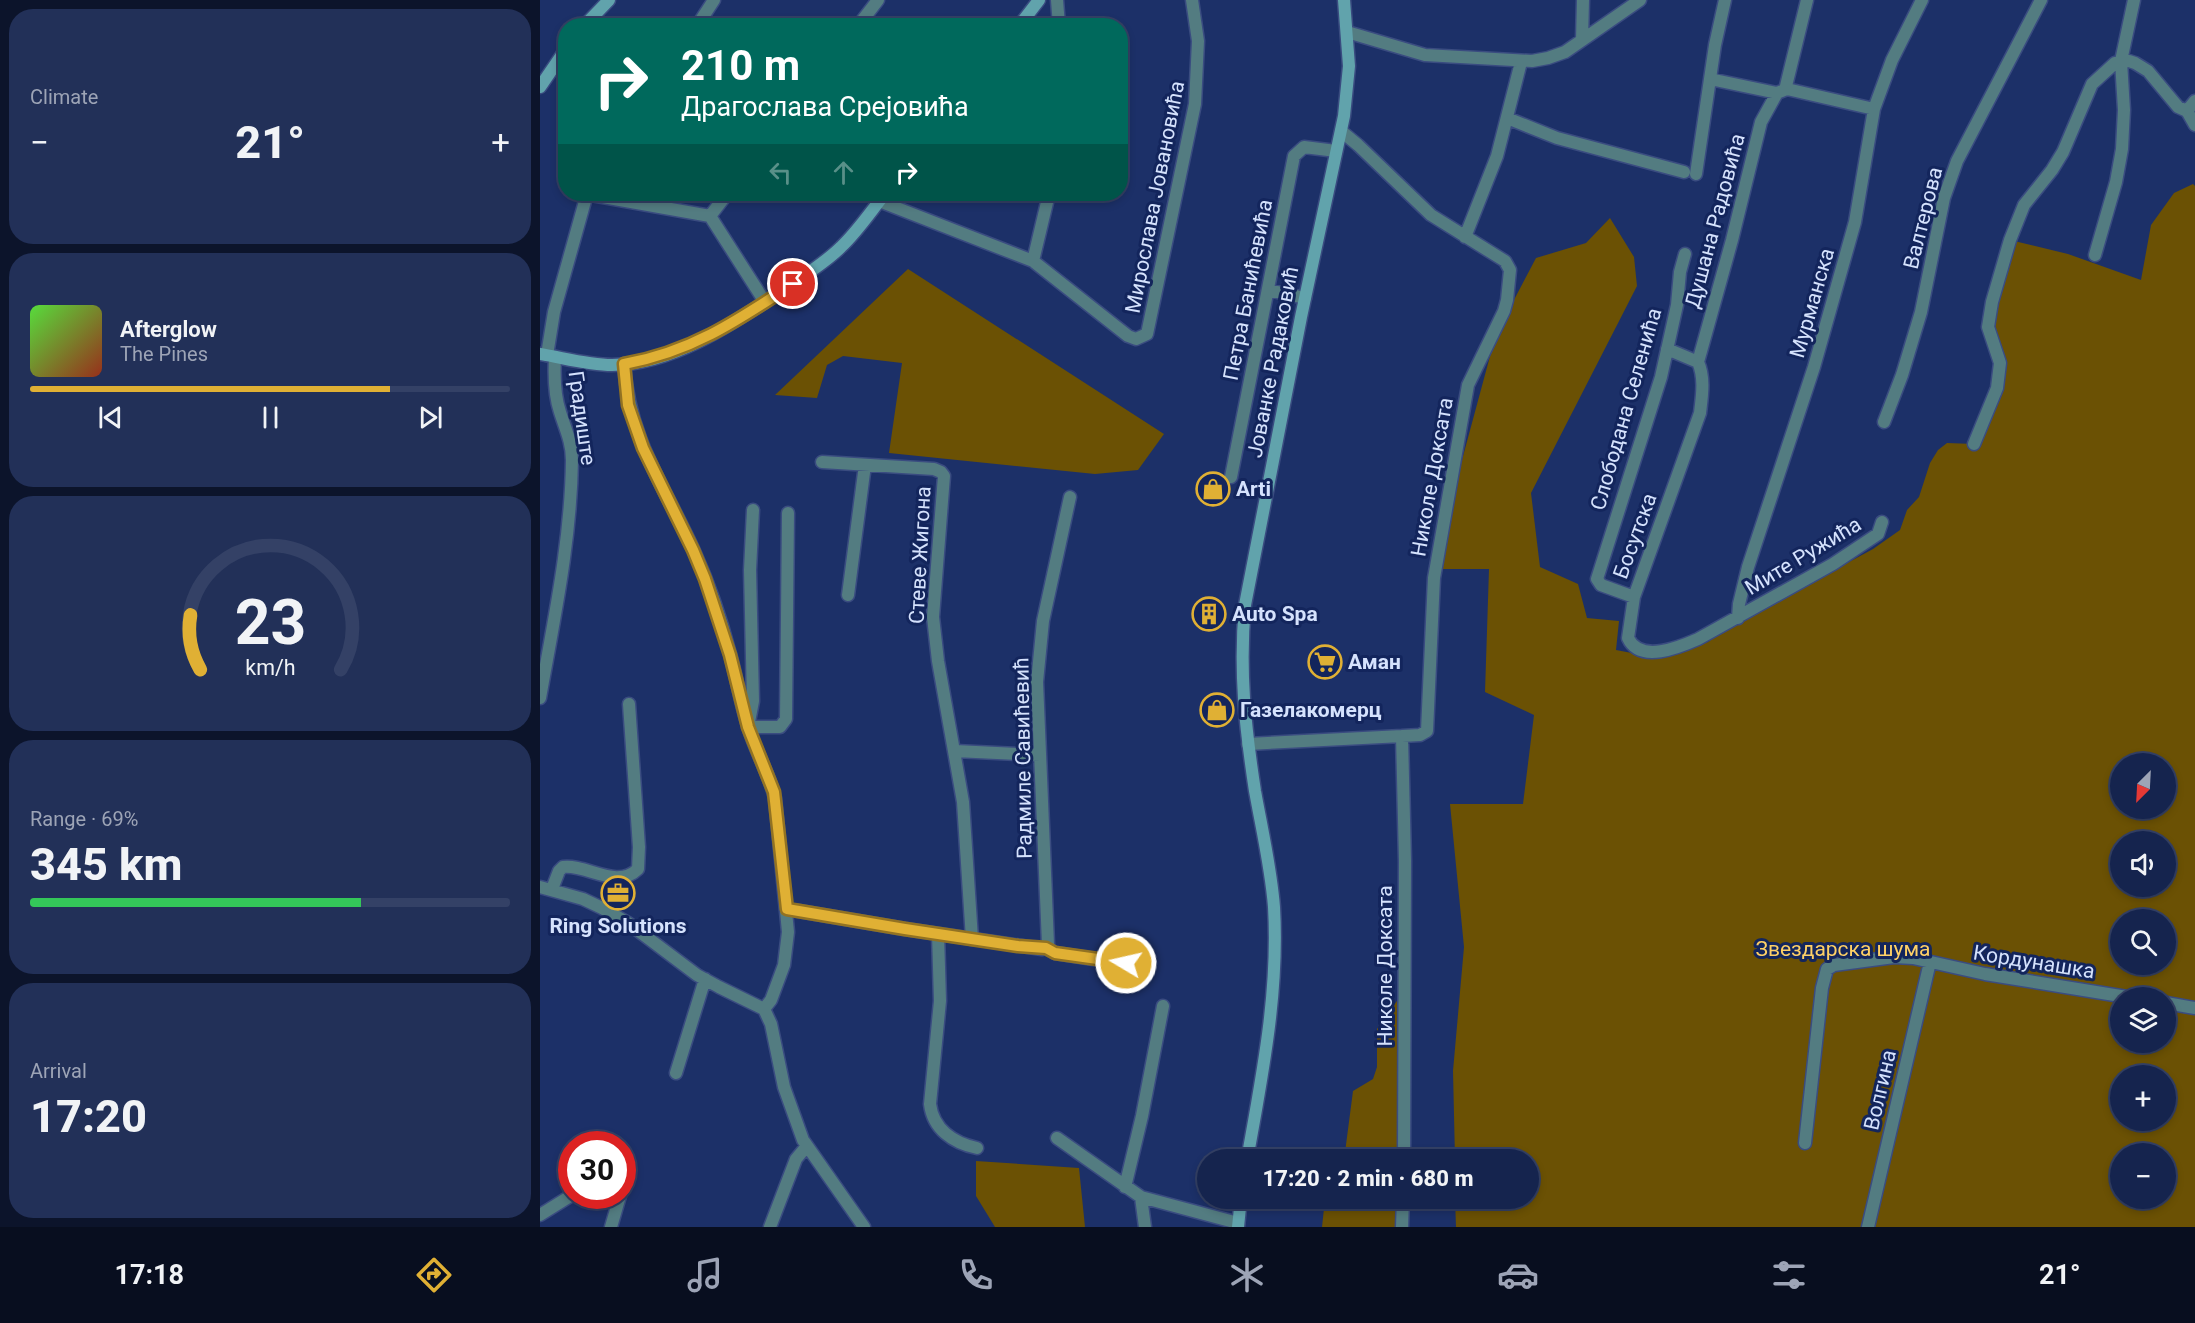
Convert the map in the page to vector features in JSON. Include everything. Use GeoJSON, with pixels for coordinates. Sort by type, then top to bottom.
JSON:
{"type":"FeatureCollection","features":[{"type":"Feature","properties":{"kind":"main road"},"geometry":{"type":"LineString","coordinates":[[592,18],[609,0]]}},
{"type":"Feature","properties":{"kind":"main road"},"geometry":{"type":"LineString","coordinates":[[1025,18],[1040,0]]}},
{"type":"Feature","properties":{"kind":"main road","name":"Јованке Радаковић"},"geometry":{"type":"LineString","coordinates":[[1249,1149],[1271,1017],[1275,957],[1274,907],[1270,868],[1248,744],[1241,659],[1245,605],[1349,83],[1344,0]]}},
{"type":"Feature","properties":{"kind":"main road"},"geometry":{"type":"LineString","coordinates":[[540,87],[558,61]]}},
{"type":"Feature","properties":{"kind":"main road"},"geometry":{"type":"LineString","coordinates":[[547,355],[596,363],[624,364],[675,352],[722,329],[765,302],[839,249],[879,201]]}},
{"type":"Feature","properties":{"kind":"main road"},"geometry":{"type":"LineString","coordinates":[[1238,1225],[1240,1209]]}},
{"type":"Feature","properties":{"kind":"street"},"geometry":{"type":"LineString","coordinates":[[702,18],[714,0]]}},
{"type":"Feature","properties":{"kind":"street"},"geometry":{"type":"LineString","coordinates":[[864,18],[878,0]]}},
{"type":"Feature","properties":{"kind":"street"},"geometry":{"type":"LineString","coordinates":[[1057,0],[1058,18]]}},
{"type":"Feature","properties":{"kind":"street","name":"Мирослава Јовановића"},"geometry":{"type":"LineString","coordinates":[[1033,261],[1128,336],[1136,339],[1142,338],[1150,330],[1195,104],[1198,41],[1192,0]]}},
{"type":"Feature","properties":{"kind":"street"},"geometry":{"type":"LineString","coordinates":[[1582,40],[1583,0]]}},
{"type":"Feature","properties":{"kind":"street"},"geometry":{"type":"LineString","coordinates":[[1347,32],[1425,55],[1521,62],[1540,60],[1558,56],[1640,0]]}},
{"type":"Feature","properties":{"kind":"street"},"geometry":{"type":"LineString","coordinates":[[1507,118],[1557,138],[1690,173],[1725,0]]}},
{"type":"Feature","properties":{"kind":"street","name":"Душана Радовића"},"geometry":{"type":"LineString","coordinates":[[1698,362],[1760,128],[1764,115],[1786,83],[1807,0]]}},
{"type":"Feature","properties":{"kind":"street","name":"Мурманска"},"geometry":{"type":"LineString","coordinates":[[1738,618],[1748,567],[1814,367],[1855,222],[1874,109],[1905,30],[1922,0]]}},
{"type":"Feature","properties":{"kind":"street","name":"Валтерова"},"geometry":{"type":"LineString","coordinates":[[1884,422],[1902,375],[1921,312],[1944,198],[1957,161],[2041,0]]}},
{"type":"Feature","properties":{"kind":"street"},"geometry":{"type":"LineString","coordinates":[[2095,255],[2116,182],[2122,149],[2124,110],[2121,62],[2134,0]]}},
{"type":"Feature","properties":{"kind":"street"},"geometry":{"type":"LineString","coordinates":[[1974,444],[1997,388],[2000,363],[1989,332],[1989,319],[1992,302],[2019,215],[2063,152],[2092,84],[2109,67],[2121,62],[2132,61],[2144,67],[2178,106],[2191,106],[2195,125]]}},
{"type":"Feature","properties":{"kind":"street"},"geometry":{"type":"LineString","coordinates":[[1464,237],[1488,179],[1521,62]]}},
{"type":"Feature","properties":{"kind":"street"},"geometry":{"type":"LineString","coordinates":[[1710,79],[1874,109]]}},
{"type":"Feature","properties":{"kind":"street","name":"Николе Доксата"},"geometry":{"type":"LineString","coordinates":[[1248,744],[1420,735],[1427,731],[1434,578],[1468,385],[1504,311],[1509,290],[1510,270],[1507,262],[1431,215],[1359,145],[1341,131]]}},
{"type":"Feature","properties":{"kind":"street","name":"Петра Банићевића"},"geometry":{"type":"LineString","coordinates":[[1231,477],[1294,156],[1304,147],[1336,151]]}},
{"type":"Feature","properties":{"kind":"street","name":"Градиште"},"geometry":{"type":"LineString","coordinates":[[540,698],[565,557],[570,499],[571,449],[568,433],[559,410],[547,355],[554,312],[571,257],[584,201]]}},
{"type":"Feature","properties":{"kind":"street"},"geometry":{"type":"LineString","coordinates":[[625,201],[710,216],[765,302]]}},
{"type":"Feature","properties":{"kind":"street"},"geometry":{"type":"LineString","coordinates":[[710,216],[722,201]]}},
{"type":"Feature","properties":{"kind":"street"},"geometry":{"type":"LineString","coordinates":[[891,201],[1033,261],[1047,201]]}},
{"type":"Feature","properties":{"kind":"street","name":"Слободана Селенића"},"geometry":{"type":"LineString","coordinates":[[1634,597],[1601,585],[1598,581],[1599,574],[1653,402],[1677,304],[1680,272],[1685,254]]}},
{"type":"Feature","properties":{"kind":"street"},"geometry":{"type":"LineString","coordinates":[[1268,290],[1305,298]]}},
{"type":"Feature","properties":{"kind":"street"},"geometry":{"type":"LineString","coordinates":[[1667,349],[1698,362]]}},
{"type":"Feature","properties":{"kind":"street","name":"Босутска"},"geometry":{"type":"LineString","coordinates":[[1698,362],[1702,378],[1700,413],[1634,597],[1628,638],[1637,648],[1647,651],[1664,651],[1684,645],[1738,618]]}},
{"type":"Feature","properties":{"kind":"street"},"geometry":{"type":"LineString","coordinates":[[624,364],[628,405],[643,448],[705,579],[730,655],[748,727],[769,777],[775,798],[789,932],[784,965],[771,1000],[764,1009]]}},
{"type":"Feature","properties":{"kind":"street","name":"Стеве Жигона"},"geometry":{"type":"LineString","coordinates":[[822,462],[934,469],[944,476],[933,617],[967,837],[972,939]]}},
{"type":"Feature","properties":{"kind":"street"},"geometry":{"type":"LineString","coordinates":[[848,595],[865,465]]}},
{"type":"Feature","properties":{"kind":"street","name":"Радмиле Савићевић"},"geometry":{"type":"LineString","coordinates":[[1046,948],[1048,944],[1037,682],[1043,621],[1070,498]]}},
{"type":"Feature","properties":{"kind":"street"},"geometry":{"type":"LineString","coordinates":[[748,727],[752,711],[753,688],[750,570],[753,510]]}},
{"type":"Feature","properties":{"kind":"street"},"geometry":{"type":"LineString","coordinates":[[748,727],[780,727],[786,719],[788,513]]}},
{"type":"Feature","properties":{"kind":"street","name":"Мите Ружића"},"geometry":{"type":"LineString","coordinates":[[1738,618],[1833,564],[1878,534],[1882,522]]}},
{"type":"Feature","properties":{"kind":"street"},"geometry":{"type":"LineString","coordinates":[[629,704],[640,866],[633,874],[621,877],[563,867],[546,888],[583,899],[614,915],[705,979],[764,1009],[771,1023],[789,1102],[806,1147],[864,1227]]}},
{"type":"Feature","properties":{"kind":"street","name":"Николе Доксата"},"geometry":{"type":"LineString","coordinates":[[1402,736],[1405,861],[1404,1149]]}},
{"type":"Feature","properties":{"kind":"street"},"geometry":{"type":"LineString","coordinates":[[955,752],[1040,755]]}},
{"type":"Feature","properties":{"kind":"street"},"geometry":{"type":"LineString","coordinates":[[787,909],[938,934],[1046,948],[1055,953],[1126,963]]}},
{"type":"Feature","properties":{"kind":"street"},"geometry":{"type":"LineString","coordinates":[[938,934],[941,995],[930,1104],[931,1115],[940,1129],[962,1144],[977,1148]]}},
{"type":"Feature","properties":{"kind":"street","name":"Кордунашка"},"geometry":{"type":"LineString","coordinates":[[1805,1143],[1822,988],[1827,969],[1840,963],[1894,957],[1913,958],[1985,974],[2110,994]]}},
{"type":"Feature","properties":{"kind":"street","name":"Волгина"},"geometry":{"type":"LineString","coordinates":[[1869,1227],[1930,963]]}},
{"type":"Feature","properties":{"kind":"street"},"geometry":{"type":"LineString","coordinates":[[676,1073],[705,979]]}},
{"type":"Feature","properties":{"kind":"street"},"geometry":{"type":"LineString","coordinates":[[2176,1005],[2195,1008]]}},
{"type":"Feature","properties":{"kind":"street"},"geometry":{"type":"LineString","coordinates":[[1125,1187],[1142,1116],[1163,1006]]}},
{"type":"Feature","properties":{"kind":"street"},"geometry":{"type":"LineString","coordinates":[[1057,1138],[1141,1197],[1238,1225]]}},
{"type":"Feature","properties":{"kind":"street"},"geometry":{"type":"LineString","coordinates":[[770,1227],[795,1159],[806,1147]]}},
{"type":"Feature","properties":{"kind":"street"},"geometry":{"type":"LineString","coordinates":[[1141,1197],[1145,1227]]}},
{"type":"Feature","properties":{"kind":"street"},"geometry":{"type":"LineString","coordinates":[[540,1215],[558,1204]]}},
{"type":"Feature","properties":{"kind":"street"},"geometry":{"type":"LineString","coordinates":[[611,1227],[616,1209]]}},
{"type":"Feature","properties":{"kind":"street"},"geometry":{"type":"LineString","coordinates":[[1402,1227],[1403,1209]]}},
{"type":"Feature","properties":{"kind":"green space","name":"Звездарска шума"},"geometry":{"type":"Polygon","coordinates":[[[2193,184],[2195,186],[2195,1227],[1456,1227],[1455,1209],[1539,1209],[1539,1149],[1455,1149],[1453,1071],[1464,947],[1450,804],[1523,804],[1534,715],[1485,692],[1489,569],[1441,569],[1459,471],[1496,334],[1536,258],[1586,243],[1610,218],[1634,257],[1637,286],[1531,493],[1540,567],[1578,584],[1587,618],[1619,621],[1616,650],[1658,658],[1708,642],[1722,631],[1873,549],[1900,530],[1907,510],[1919,497],[1930,463],[1938,450],[1947,443],[1974,444],[2000,372],[1989,332],[2010,240],[2068,254],[2141,280],[2151,225],[2174,193],[2193,184]]]}},
{"type":"Feature","properties":{"kind":"green space"},"geometry":{"type":"Polygon","coordinates":[[[908,269],[1164,434],[1138,470],[1095,474],[889,453],[902,363],[843,356],[827,365],[817,398],[775,395],[908,269]]]}},
{"type":"Feature","properties":{"kind":"green space"},"geometry":{"type":"Polygon","coordinates":[[[1404,991],[1404,1149],[1345,1149],[1353,1091],[1373,1079],[1377,1067],[1377,1029],[1404,991]]]}},
{"type":"Feature","properties":{"kind":"green space"},"geometry":{"type":"Polygon","coordinates":[[[976,1161],[1079,1168],[1085,1227],[995,1227],[976,1196],[976,1161]]]}},
{"type":"Feature","properties":{"kind":"green space"},"geometry":{"type":"Polygon","coordinates":[[[1324,1209],[1402,1209],[1400,1227],[1322,1227],[1324,1209]]]}},
{"type":"Feature","properties":{"kind":"place","name":"Arti"},"geometry":{"type":"Point","coordinates":[1213,489]}},
{"type":"Feature","properties":{"kind":"place","name":"Auto Spa"},"geometry":{"type":"Point","coordinates":[1209,614]}},
{"type":"Feature","properties":{"kind":"place","name":"Аман"},"geometry":{"type":"Point","coordinates":[1325,662]}},
{"type":"Feature","properties":{"kind":"place","name":"Газелакомерц"},"geometry":{"type":"Point","coordinates":[1217,710]}},
{"type":"Feature","properties":{"kind":"place","name":"Ring Solutions"},"geometry":{"type":"Point","coordinates":[618,893]}},
{"type":"Feature","properties":{"kind":"route"},"geometry":{"type":"LineString","coordinates":[[793,284],[722,329],[675,352],[624,364],[628,405],[643,448],[705,579],[730,655],[748,727],[774,792],[787,909],[804,910],[905,929],[1046,948],[1055,953],[1126,963]]}}]}
